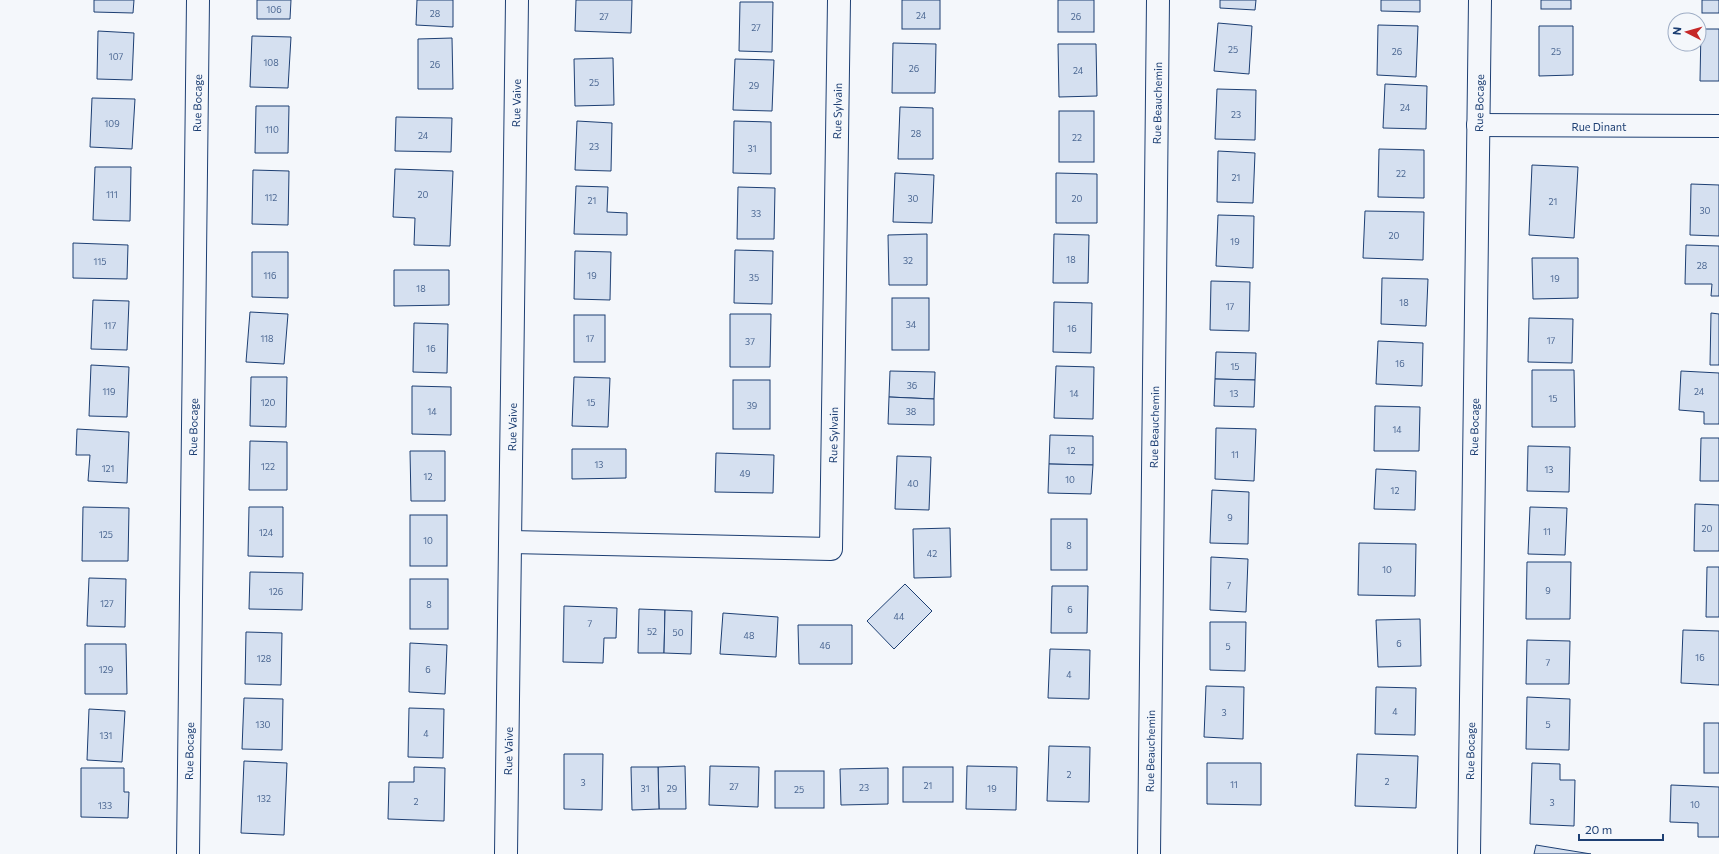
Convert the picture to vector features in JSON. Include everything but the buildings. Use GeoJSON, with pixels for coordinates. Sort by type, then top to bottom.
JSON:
{"type":"FeatureCollection","features":[{"type":"Feature","properties":{"kind":"street","name":"Rue Bocage"},"geometry":{"type":"LineString","coordinates":[[188,854],[198,0]]}},
{"type":"Feature","properties":{"kind":"street","name":"Rue Vaive"},"geometry":{"type":"LineString","coordinates":[[506,854],[517,0]]}},
{"type":"Feature","properties":{"kind":"street","name":"Rue Sylvain"},"geometry":{"type":"LineString","coordinates":[[510,542],[831,549],[839,0]]}},
{"type":"Feature","properties":{"kind":"street","name":"Rue Beauchemin"},"geometry":{"type":"LineString","coordinates":[[1149,854],[1158,0]]}},
{"type":"Feature","properties":{"kind":"street","name":"Rue Bocage"},"geometry":{"type":"LineString","coordinates":[[1469,854],[1480,0]]}},
{"type":"Feature","properties":{"kind":"street","name":"Rue Dinant"},"geometry":{"type":"LineString","coordinates":[[1478,125],[1719,126]]}}]}
